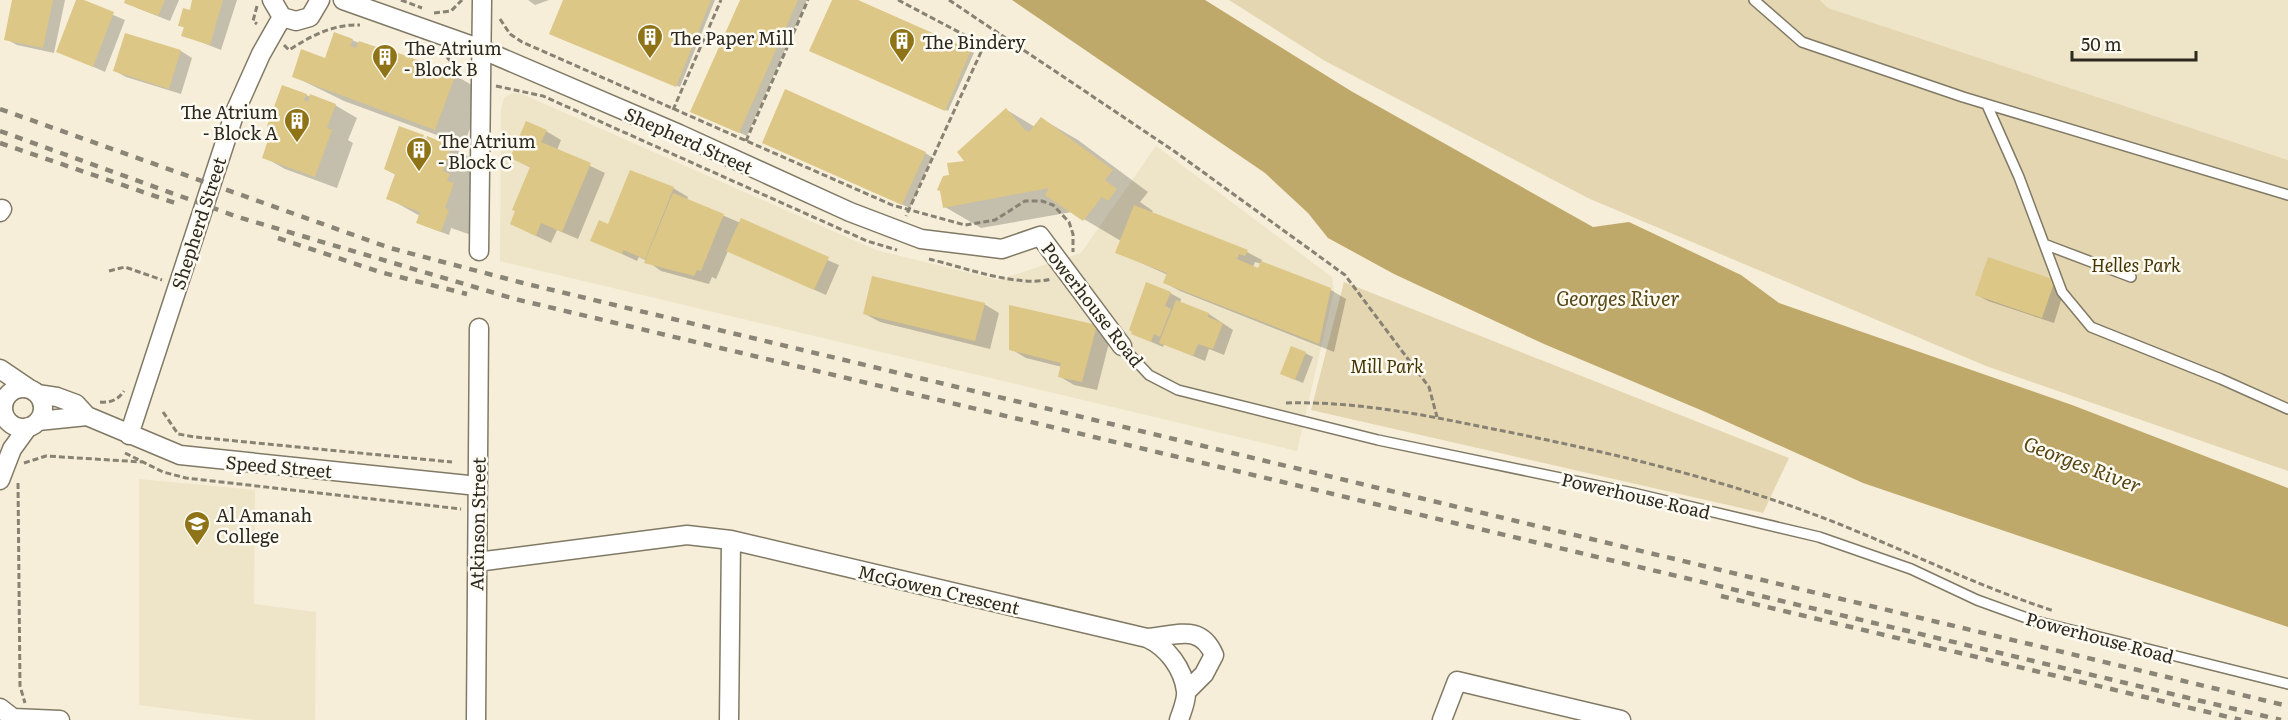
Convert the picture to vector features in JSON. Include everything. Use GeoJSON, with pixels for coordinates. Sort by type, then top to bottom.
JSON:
{"type":"FeatureCollection","features":[{"type":"Feature","properties":{"kind":"street"},"geometry":{"type":"LineString","coordinates":[[272,0],[282,17],[296,21],[304,20],[316,11],[320,0]]}},
{"type":"Feature","properties":{"kind":"street","name":"Shepherd Street"},"geometry":{"type":"LineString","coordinates":[[343,0],[481,49],[850,212],[921,239],[1002,249],[1040,236]]}},
{"type":"Feature","properties":{"kind":"street"},"geometry":{"type":"LineString","coordinates":[[480,251],[482,0]]}},
{"type":"Feature","properties":{"kind":"street","name":"Shepherd Street"},"geometry":{"type":"LineString","coordinates":[[129,435],[236,112],[261,54],[282,17]]}},
{"type":"Feature","properties":{"kind":"street","name":"Powerhouse Road"},"geometry":{"type":"LineString","coordinates":[[1040,236],[1122,346]]}},
{"type":"Feature","properties":{"kind":"street","name":"Atkinson Street"},"geometry":{"type":"LineString","coordinates":[[476,720],[479,328]]}},
{"type":"Feature","properties":{"kind":"street","name":"Speed Street"},"geometry":{"type":"LineString","coordinates":[[0,369],[32,391],[57,396],[90,408],[129,435],[180,455],[213,461],[478,486]]}},
{"type":"Feature","properties":{"kind":"street"},"geometry":{"type":"LineString","coordinates":[[9,478],[12,449],[33,424],[43,406],[32,391],[11,392],[2,405],[11,423],[33,424],[90,408]]}},
{"type":"Feature","properties":{"kind":"street","name":"McGowen Crescent"},"geometry":{"type":"LineString","coordinates":[[477,562],[687,535],[731,540],[1147,638],[1159,644],[1170,656],[1179,669],[1186,692]]}},
{"type":"Feature","properties":{"kind":"street"},"geometry":{"type":"LineString","coordinates":[[729,720],[731,540]]}},
{"type":"Feature","properties":{"kind":"street","name":"McGowen Crescent"},"geometry":{"type":"LineString","coordinates":[[1147,638],[1194,633],[1208,640],[1214,655],[1204,674],[1186,692],[1179,720]]}},
{"type":"Feature","properties":{"kind":"street"},"geometry":{"type":"LineString","coordinates":[[1442,720],[1456,681],[1621,720]]}},
{"type":"Feature","properties":{"kind":"street"},"geometry":{"type":"LineString","coordinates":[[0,708],[13,718],[60,720]]}},
{"type":"Feature","properties":{"kind":"lane"},"geometry":{"type":"LineString","coordinates":[[1754,0],[1802,42],[1986,105],[2288,195]]}},
{"type":"Feature","properties":{"kind":"lane"},"geometry":{"type":"LineString","coordinates":[[1986,105],[2019,177],[2062,292],[2091,327],[2221,378],[2288,409]]}},
{"type":"Feature","properties":{"kind":"lane"},"geometry":{"type":"LineString","coordinates":[[2044,244],[2131,277]]}},
{"type":"Feature","properties":{"kind":"lane","name":"Powerhouse Road"},"geometry":{"type":"LineString","coordinates":[[1122,346],[1149,375],[1178,390],[1378,440],[1633,493],[1818,537],[1911,569],[1977,600],[2035,621],[2288,684]]}},
{"type":"Feature","properties":{"kind":"path"},"geometry":{"type":"LineString","coordinates":[[253,21],[258,0]]}},
{"type":"Feature","properties":{"kind":"path"},"geometry":{"type":"LineString","coordinates":[[402,0],[440,14],[456,8],[462,0]]}},
{"type":"Feature","properties":{"kind":"path"},"geometry":{"type":"LineString","coordinates":[[666,129],[721,0]]}},
{"type":"Feature","properties":{"kind":"path"},"geometry":{"type":"LineString","coordinates":[[740,162],[746,141],[808,0]]}},
{"type":"Feature","properties":{"kind":"path"},"geometry":{"type":"LineString","coordinates":[[898,0],[972,39],[981,52],[908,209],[901,231]]}},
{"type":"Feature","properties":{"kind":"path"},"geometry":{"type":"LineString","coordinates":[[949,0],[1174,151],[1345,275],[1429,387],[1437,417],[1355,405],[1282,403]]}},
{"type":"Feature","properties":{"kind":"path"},"geometry":{"type":"LineString","coordinates":[[497,11],[501,24],[515,38],[882,201],[975,225],[995,220],[1025,201],[1042,201],[1053,204],[1069,222],[1073,234],[1072,257],[1066,270]]}},
{"type":"Feature","properties":{"kind":"path"},"geometry":{"type":"LineString","coordinates":[[289,50],[332,28],[366,25]]}},
{"type":"Feature","properties":{"kind":"path"},"geometry":{"type":"LineString","coordinates":[[438,53],[449,57],[465,81]]}},
{"type":"Feature","properties":{"kind":"path"},"geometry":{"type":"LineString","coordinates":[[109,271],[124,267],[165,280],[162,289]]}},
{"type":"Feature","properties":{"kind":"path"},"geometry":{"type":"LineString","coordinates":[[90,408],[108,403],[121,396],[126,388]]}},
{"type":"Feature","properties":{"kind":"path"},"geometry":{"type":"LineString","coordinates":[[163,412],[178,434],[195,437],[452,462]]}},
{"type":"Feature","properties":{"kind":"path"},"geometry":{"type":"LineString","coordinates":[[116,449],[164,472],[186,478],[460,507],[462,518]]}},
{"type":"Feature","properties":{"kind":"path"},"geometry":{"type":"LineString","coordinates":[[22,457],[19,464],[46,456],[144,462]]}},
{"type":"Feature","properties":{"kind":"path"},"geometry":{"type":"LineString","coordinates":[[9,478],[20,686],[25,702]]}},
{"type":"Feature","properties":{"kind":"shaded area"},"geometry":{"type":"Polygon","coordinates":[[[1820,0],[2288,0],[2288,160],[1828,8],[1820,0]]]}},
{"type":"Feature","properties":{"kind":"shaded area"},"geometry":{"type":"Polygon","coordinates":[[[512,93],[522,94],[876,250],[998,280],[1081,253],[1156,146],[1332,277],[1334,292],[1297,451],[500,261],[501,109],[504,98],[512,93]]]}},
{"type":"Feature","properties":{"kind":"shaded area","name":"Al Amanah College"},"geometry":{"type":"Polygon","coordinates":[[[139,479],[255,490],[254,604],[316,612],[315,720],[255,720],[139,705],[139,479]]]}},
{"type":"Feature","properties":{"kind":"green space","name":"Helles Park"},"geometry":{"type":"Polygon","coordinates":[[[1229,0],[1820,0],[1828,8],[2288,160],[2288,471],[1986,366],[1590,199],[1325,61],[1229,0]]]}},
{"type":"Feature","properties":{"kind":"green space","name":"Mill Park"},"geometry":{"type":"Polygon","coordinates":[[[1344,282],[1789,458],[1763,513],[1311,410],[1344,282]]]}},
{"type":"Feature","properties":{"kind":"water","name":"Georges River"},"geometry":{"type":"Polygon","coordinates":[[[1012,0],[1205,0],[1351,91],[1593,227],[1629,222],[1741,275],[1779,303],[2072,405],[2288,488],[2288,627],[1863,483],[1703,411],[1544,344],[1394,274],[1328,238],[1308,213],[1265,173],[1012,0]]]}},
{"type":"Feature","properties":{"kind":"building"},"geometry":{"type":"Polygon","coordinates":[[[12,0],[53,0],[43,48],[4,40],[12,0]]]}},
{"type":"Feature","properties":{"kind":"building"},"geometry":{"type":"Polygon","coordinates":[[[76,0],[84,0],[114,12],[93,67],[56,52],[76,0]]]}},
{"type":"Feature","properties":{"kind":"building"},"geometry":{"type":"Polygon","coordinates":[[[125,0],[165,0],[158,16],[124,3],[125,0]]]}},
{"type":"Feature","properties":{"kind":"building"},"geometry":{"type":"Polygon","coordinates":[[[192,0],[223,0],[210,45],[181,36],[184,27],[178,26],[183,8],[190,10],[192,0]]]}},
{"type":"Feature","properties":{"kind":"building","name":"The Paper Mill"},"geometry":{"type":"Polygon","coordinates":[[[563,0],[711,0],[676,87],[549,34],[563,0]]]}},
{"type":"Feature","properties":{"kind":"building"},"geometry":{"type":"Polygon","coordinates":[[[740,0],[798,0],[739,133],[690,112],[740,0]]]}},
{"type":"Feature","properties":{"kind":"building","name":"The Bindery"},"geometry":{"type":"Polygon","coordinates":[[[832,0],[858,0],[971,50],[945,111],[809,51],[832,0]]]}},
{"type":"Feature","properties":{"kind":"building","name":"The Atrium - Block B"},"geometry":{"type":"Polygon","coordinates":[[[334,32],[353,39],[350,46],[356,48],[359,41],[388,51],[381,72],[390,75],[398,53],[456,74],[435,130],[292,77],[301,49],[325,58],[334,32]]]}},
{"type":"Feature","properties":{"kind":"building"},"geometry":{"type":"Polygon","coordinates":[[[125,33],[181,50],[169,89],[113,71],[125,33]]]}},
{"type":"Feature","properties":{"kind":"building","name":"The Atrium - Block A"},"geometry":{"type":"Polygon","coordinates":[[[282,85],[307,94],[304,100],[308,102],[310,94],[336,104],[327,128],[332,130],[315,177],[262,158],[272,128],[267,126],[282,85]]]}},
{"type":"Feature","properties":{"kind":"building"},"geometry":{"type":"Polygon","coordinates":[[[785,89],[926,152],[902,205],[762,143],[785,89]]]}},
{"type":"Feature","properties":{"kind":"building"},"geometry":{"type":"Polygon","coordinates":[[[1006,108],[1029,132],[1041,117],[1113,170],[1105,180],[1117,189],[1108,201],[1102,197],[1083,221],[1045,195],[1049,188],[943,208],[940,191],[937,190],[943,176],[949,175],[947,163],[964,161],[957,152],[1006,108]]]}},
{"type":"Feature","properties":{"kind":"building"},"geometry":{"type":"Polygon","coordinates":[[[526,121],[547,130],[541,142],[591,163],[562,232],[541,223],[536,236],[510,224],[515,211],[512,210],[530,167],[510,158],[526,121]]]}},
{"type":"Feature","properties":{"kind":"building","name":"The Atrium - Block C"},"geometry":{"type":"Polygon","coordinates":[[[399,126],[424,135],[421,143],[425,144],[427,136],[452,146],[443,171],[450,174],[447,181],[454,183],[445,208],[449,210],[441,232],[416,223],[420,212],[386,199],[395,174],[384,169],[399,126]]]}},
{"type":"Feature","properties":{"kind":"building"},"geometry":{"type":"Polygon","coordinates":[[[630,170],[674,187],[645,259],[623,250],[622,254],[590,241],[599,220],[608,224],[630,170]]]}},
{"type":"Feature","properties":{"kind":"building"},"geometry":{"type":"Polygon","coordinates":[[[673,193],[724,214],[701,271],[697,270],[694,276],[644,263],[673,193]]]}},
{"type":"Feature","properties":{"kind":"building"},"geometry":{"type":"Polygon","coordinates":[[[1134,205],[1248,250],[1245,256],[1239,254],[1237,259],[1258,268],[1261,261],[1331,288],[1319,344],[1163,283],[1167,273],[1115,253],[1134,205]]]}},
{"type":"Feature","properties":{"kind":"building"},"geometry":{"type":"Polygon","coordinates":[[[741,218],[829,257],[814,290],[726,251],[741,218]]]}},
{"type":"Feature","properties":{"kind":"building"},"geometry":{"type":"Polygon","coordinates":[[[1988,257],[2055,280],[2042,318],[1975,295],[1988,257]]]}},
{"type":"Feature","properties":{"kind":"building"},"geometry":{"type":"Polygon","coordinates":[[[872,276],[985,303],[975,341],[863,314],[872,276]]]}},
{"type":"Feature","properties":{"kind":"building"},"geometry":{"type":"Polygon","coordinates":[[[1146,282],[1171,292],[1165,306],[1171,309],[1160,337],[1154,334],[1151,342],[1131,334],[1129,330],[1146,282]]]}},
{"type":"Feature","properties":{"kind":"building"},"geometry":{"type":"Polygon","coordinates":[[[1176,300],[1209,313],[1208,317],[1223,323],[1213,349],[1198,344],[1193,356],[1159,343],[1176,300]]]}},
{"type":"Feature","properties":{"kind":"building"},"geometry":{"type":"Polygon","coordinates":[[[1009,305],[1097,325],[1082,382],[1058,377],[1061,363],[1009,350],[1009,305]]]}},
{"type":"Feature","properties":{"kind":"building"},"geometry":{"type":"Polygon","coordinates":[[[1291,346],[1306,352],[1295,380],[1280,374],[1291,346]]]}},
{"type":"Feature","properties":{"kind":"railway"},"geometry":{"type":"LineString","coordinates":[[0,109],[390,248],[523,283],[2288,706]]}},
{"type":"Feature","properties":{"kind":"railway"},"geometry":{"type":"LineString","coordinates":[[0,131],[238,217],[515,299],[2281,720]]}},
{"type":"Feature","properties":{"kind":"railway"},"geometry":{"type":"LineString","coordinates":[[0,143],[181,205]]}},
{"type":"Feature","properties":{"kind":"railway"},"geometry":{"type":"LineString","coordinates":[[278,238],[380,272],[467,294]]}},
{"type":"Feature","properties":{"kind":"railway"},"geometry":{"type":"LineString","coordinates":[[1721,596],[2241,720]]}},
{"type":"Feature","properties":{"kind":"place","name":"The Paper Mill"},"geometry":{"type":"Point","coordinates":[650,60]}},
{"type":"Feature","properties":{"kind":"place","name":"The Bindery"},"geometry":{"type":"Point","coordinates":[902,64]}},
{"type":"Feature","properties":{"kind":"place","name":"The Atrium - Block B"},"geometry":{"type":"Point","coordinates":[385,80]}},
{"type":"Feature","properties":{"kind":"place","name":"The Atrium - Block A"},"geometry":{"type":"Point","coordinates":[297,144]}},
{"type":"Feature","properties":{"kind":"place","name":"The Atrium - Block C"},"geometry":{"type":"Point","coordinates":[419,173]}},
{"type":"Feature","properties":{"kind":"place","name":"Al Amanah College"},"geometry":{"type":"Point","coordinates":[197,547]}}]}
